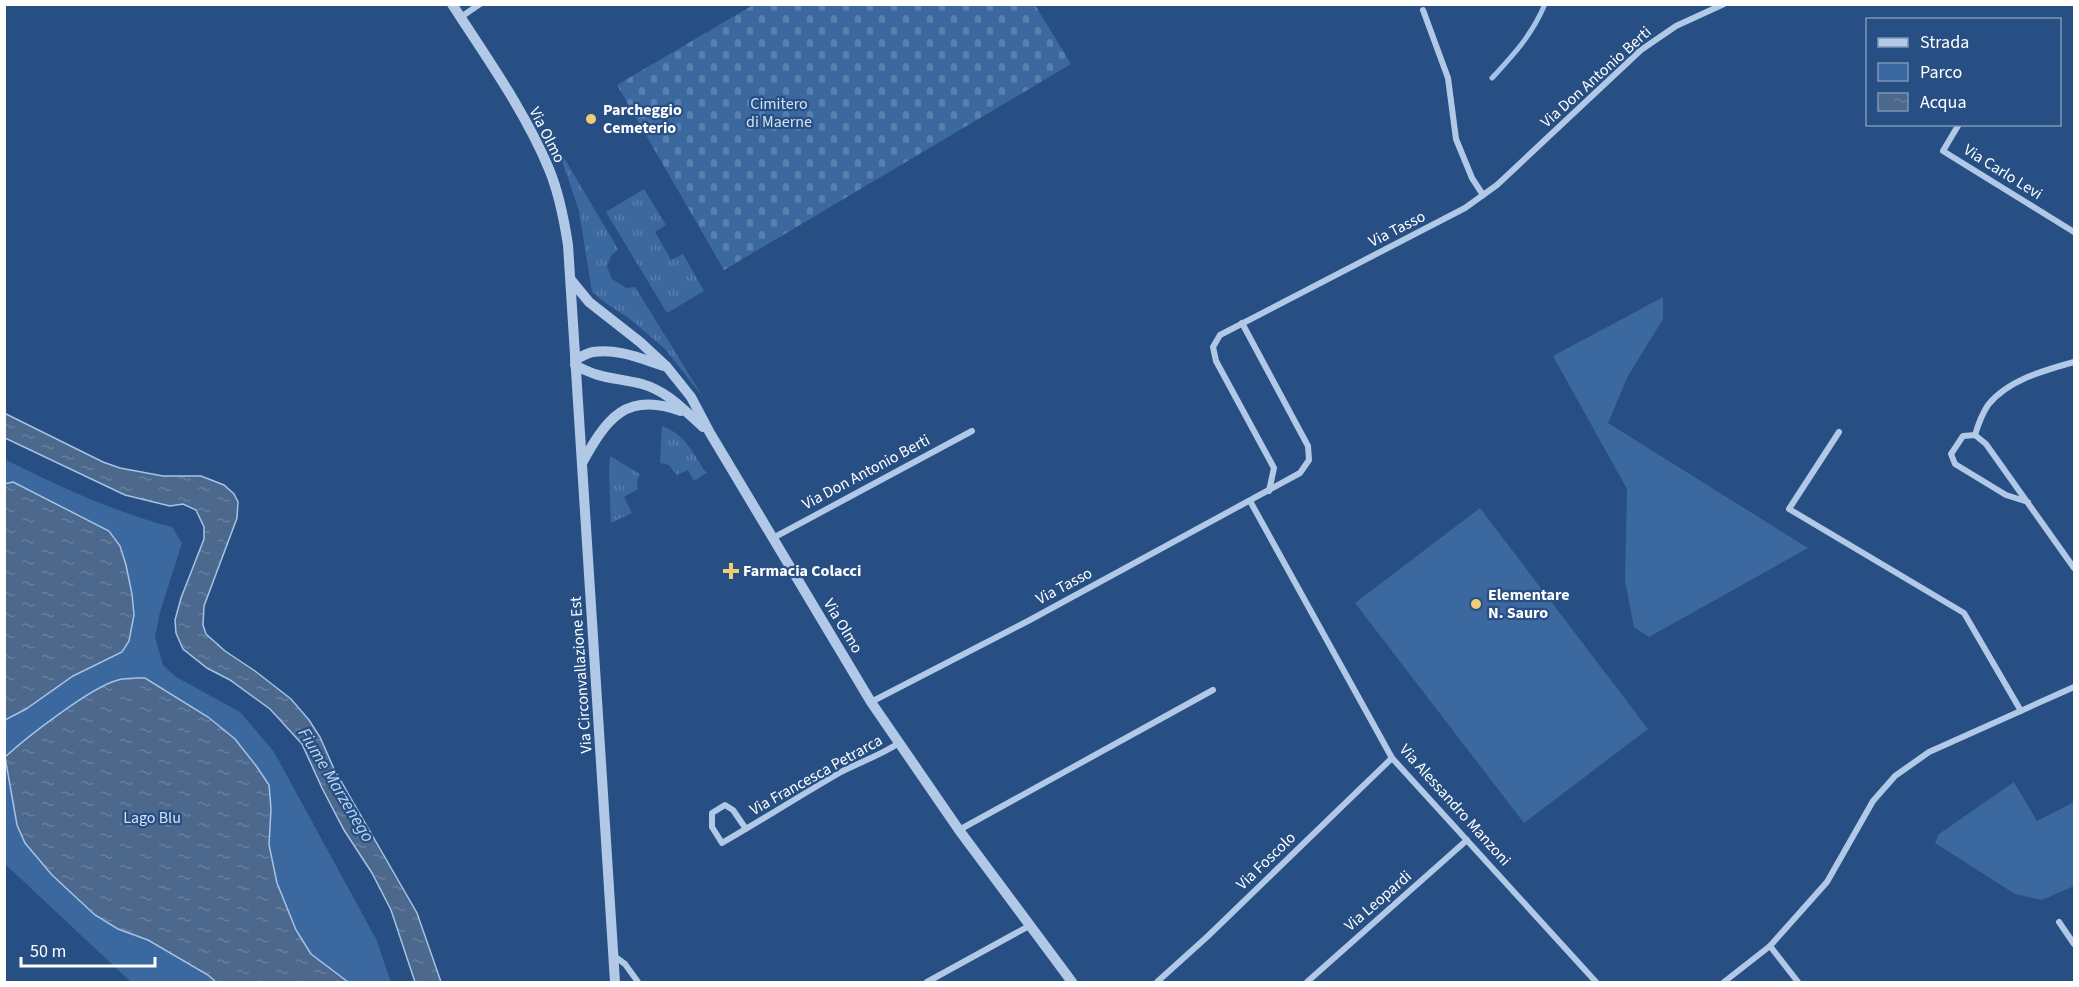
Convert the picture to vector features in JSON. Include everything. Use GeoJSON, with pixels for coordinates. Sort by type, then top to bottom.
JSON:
{"type":"FeatureCollection","features":[{"type":"Feature","properties":{"kind":"street","name":"Via Olmo"},"geometry":{"type":"LineString","coordinates":[[452,4],[530,129],[549,170],[562,209],[571,280],[575,362],[592,374],[643,384],[672,398],[710,433]]}},
{"type":"Feature","properties":{"kind":"street"},"geometry":{"type":"LineString","coordinates":[[461,17],[480,4]]}},
{"type":"Feature","properties":{"kind":"street","name":"Via Don Antonio Berti"},"geometry":{"type":"LineString","coordinates":[[1497,185],[1641,50],[1676,26],[1724,4]]}},
{"type":"Feature","properties":{"kind":"street"},"geometry":{"type":"LineString","coordinates":[[1423,10],[1448,78],[1455,139],[1472,178],[1483,195]]}},
{"type":"Feature","properties":{"kind":"street","name":"Via Carlo Levi"},"geometry":{"type":"LineString","coordinates":[[1958,126],[1943,151],[2074,232]]}},
{"type":"Feature","properties":{"kind":"street","name":"Via Tasso"},"geometry":{"type":"LineString","coordinates":[[1269,491],[1274,468],[1216,361],[1213,347],[1220,335],[1451,216],[1497,185]]}},
{"type":"Feature","properties":{"kind":"street","name":"Via Olmo"},"geometry":{"type":"LineString","coordinates":[[571,280],[589,302],[640,342],[667,367],[691,398],[871,702],[959,830],[1072,982]]}},
{"type":"Feature","properties":{"kind":"street","name":"Via Tasso"},"geometry":{"type":"LineString","coordinates":[[871,702],[1028,621],[1300,473],[1309,460],[1308,446],[1242,323]]}},
{"type":"Feature","properties":{"kind":"street"},"geometry":{"type":"LineString","coordinates":[[575,362],[592,352],[611,352],[631,355],[667,367]]}},
{"type":"Feature","properties":{"kind":"street","name":"Via Circonvallazione Est"},"geometry":{"type":"LineString","coordinates":[[575,362],[615,982]]}},
{"type":"Feature","properties":{"kind":"street"},"geometry":{"type":"LineString","coordinates":[[1975,435],[1988,406],[1999,395],[2038,372],[2074,362]]}},
{"type":"Feature","properties":{"kind":"street","name":"Via Olmo"},"geometry":{"type":"LineString","coordinates":[[581,463],[597,435],[618,414],[629,407],[649,403],[666,405],[688,413]]}},
{"type":"Feature","properties":{"kind":"street","name":"Via Don Antonio Berti"},"geometry":{"type":"LineString","coordinates":[[773,538],[972,431]]}},
{"type":"Feature","properties":{"kind":"street"},"geometry":{"type":"LineString","coordinates":[[1839,432],[1789,509],[1964,613],[2021,711]]}},
{"type":"Feature","properties":{"kind":"street"},"geometry":{"type":"LineString","coordinates":[[2028,502],[2006,495],[1955,464],[1951,454],[1963,436],[1975,435],[1986,444],[2028,502],[2074,568]]}},
{"type":"Feature","properties":{"kind":"street","name":"Via Alessandro Manzoni"},"geometry":{"type":"LineString","coordinates":[[1250,501],[1392,758],[1596,982]]}},
{"type":"Feature","properties":{"kind":"street"},"geometry":{"type":"LineString","coordinates":[[1724,982],[1770,946],[1827,882],[1874,801],[1895,776],[1929,752],[2074,687]]}},
{"type":"Feature","properties":{"kind":"street"},"geometry":{"type":"LineString","coordinates":[[959,830],[1213,690]]}},
{"type":"Feature","properties":{"kind":"street","name":"Via Francesca Petrarca"},"geometry":{"type":"LineString","coordinates":[[746,829],[733,810],[725,805],[712,813],[712,827],[722,843],[746,829],[843,772],[884,753],[899,743]]}},
{"type":"Feature","properties":{"kind":"street","name":"Via Foscolo"},"geometry":{"type":"LineString","coordinates":[[1157,982],[1208,936],[1392,758]]}},
{"type":"Feature","properties":{"kind":"street","name":"Via Leopardi"},"geometry":{"type":"LineString","coordinates":[[1307,982],[1467,840]]}},
{"type":"Feature","properties":{"kind":"street"},"geometry":{"type":"LineString","coordinates":[[2059,922],[2074,944]]}},
{"type":"Feature","properties":{"kind":"street"},"geometry":{"type":"LineString","coordinates":[[927,982],[1029,926]]}},
{"type":"Feature","properties":{"kind":"street"},"geometry":{"type":"LineString","coordinates":[[1770,946],[1798,982]]}},
{"type":"Feature","properties":{"kind":"street"},"geometry":{"type":"LineString","coordinates":[[614,956],[625,964],[638,982]]}},
{"type":"Feature","properties":{"kind":"green space","name":"Cimitero di Maerne"},"geometry":{"type":"Polygon","coordinates":[[[753,5],[1035,5],[1071,64],[724,270],[617,85],[753,5]]]}},
{"type":"Feature","properties":{"kind":"green space"},"geometry":{"type":"Polygon","coordinates":[[[557,146],[618,249],[611,256],[607,267],[612,279],[626,288],[635,287],[703,397],[665,349],[630,319],[592,292],[579,211],[557,146]]]}},
{"type":"Feature","properties":{"kind":"green space"},"geometry":{"type":"Polygon","coordinates":[[[644,189],[666,225],[655,232],[671,260],[683,254],[704,291],[667,313],[606,212],[644,189]]]}},
{"type":"Feature","properties":{"kind":"green space"},"geometry":{"type":"Polygon","coordinates":[[[1663,297],[1663,319],[1628,376],[1608,423],[1808,548],[1649,637],[1634,627],[1625,581],[1627,489],[1553,356],[1663,297]]]}},
{"type":"Feature","properties":{"kind":"green space"},"geometry":{"type":"Polygon","coordinates":[[[662,426],[683,439],[706,473],[694,481],[688,470],[677,475],[669,465],[660,463],[662,426]]]}},
{"type":"Feature","properties":{"kind":"green space"},"geometry":{"type":"Polygon","coordinates":[[[610,456],[640,474],[637,482],[638,489],[624,497],[632,513],[611,523],[609,471],[610,456]]]}},
{"type":"Feature","properties":{"kind":"green space","name":"Lago Blu"},"geometry":{"type":"Polygon","coordinates":[[[4,459],[107,506],[172,527],[182,543],[160,612],[155,637],[163,665],[176,677],[240,712],[274,752],[376,939],[391,982],[131,982],[5,864],[4,459]]]}},
{"type":"Feature","properties":{"kind":"green space"},"geometry":{"type":"Polygon","coordinates":[[[1480,508],[1648,729],[1524,823],[1355,603],[1480,508]]]}},
{"type":"Feature","properties":{"kind":"green space"},"geometry":{"type":"Polygon","coordinates":[[[2014,782],[2037,821],[2074,802],[2074,886],[2042,900],[2015,894],[1935,843],[1939,834],[2014,782]]]}},
{"type":"Feature","properties":{"kind":"water","name":"Fiume Marzenego"},"geometry":{"type":"Polygon","coordinates":[[[4,413],[103,462],[120,468],[163,476],[201,476],[224,485],[234,494],[238,502],[237,518],[204,606],[203,625],[206,634],[225,651],[291,699],[309,720],[320,737],[334,769],[417,913],[441,982],[415,982],[391,910],[372,873],[344,830],[302,744],[270,709],[230,680],[207,668],[183,649],[176,633],[175,620],[204,539],[204,527],[196,510],[183,504],[170,506],[125,495],[5,438],[4,413]]]}},
{"type":"Feature","properties":{"kind":"water"},"geometry":{"type":"Polygon","coordinates":[[[13,482],[109,531],[120,546],[126,565],[134,615],[129,641],[122,652],[73,676],[26,709],[5,720],[4,484],[13,482]]]}},
{"type":"Feature","properties":{"kind":"water"},"geometry":{"type":"Polygon","coordinates":[[[145,678],[208,717],[235,739],[257,767],[269,785],[271,809],[269,845],[277,883],[296,930],[311,954],[348,982],[216,982],[148,940],[118,929],[95,915],[52,875],[25,843],[17,825],[5,757],[76,702],[106,684],[123,679],[145,678]]]}},
{"type":"Feature","properties":{"kind":"waterway"},"geometry":{"type":"LineString","coordinates":[[1492,78],[1528,35],[1545,4]]}},
{"type":"Feature","properties":{"kind":"place","name":"Parcheggio Cemeterio"},"geometry":{"type":"Point","coordinates":[591,119]}},
{"type":"Feature","properties":{"kind":"place","name":"Farmacia Colacci"},"geometry":{"type":"Point","coordinates":[731,571]}},
{"type":"Feature","properties":{"kind":"place","name":"Elementare N. Sauro"},"geometry":{"type":"Point","coordinates":[1476,604]}}]}
